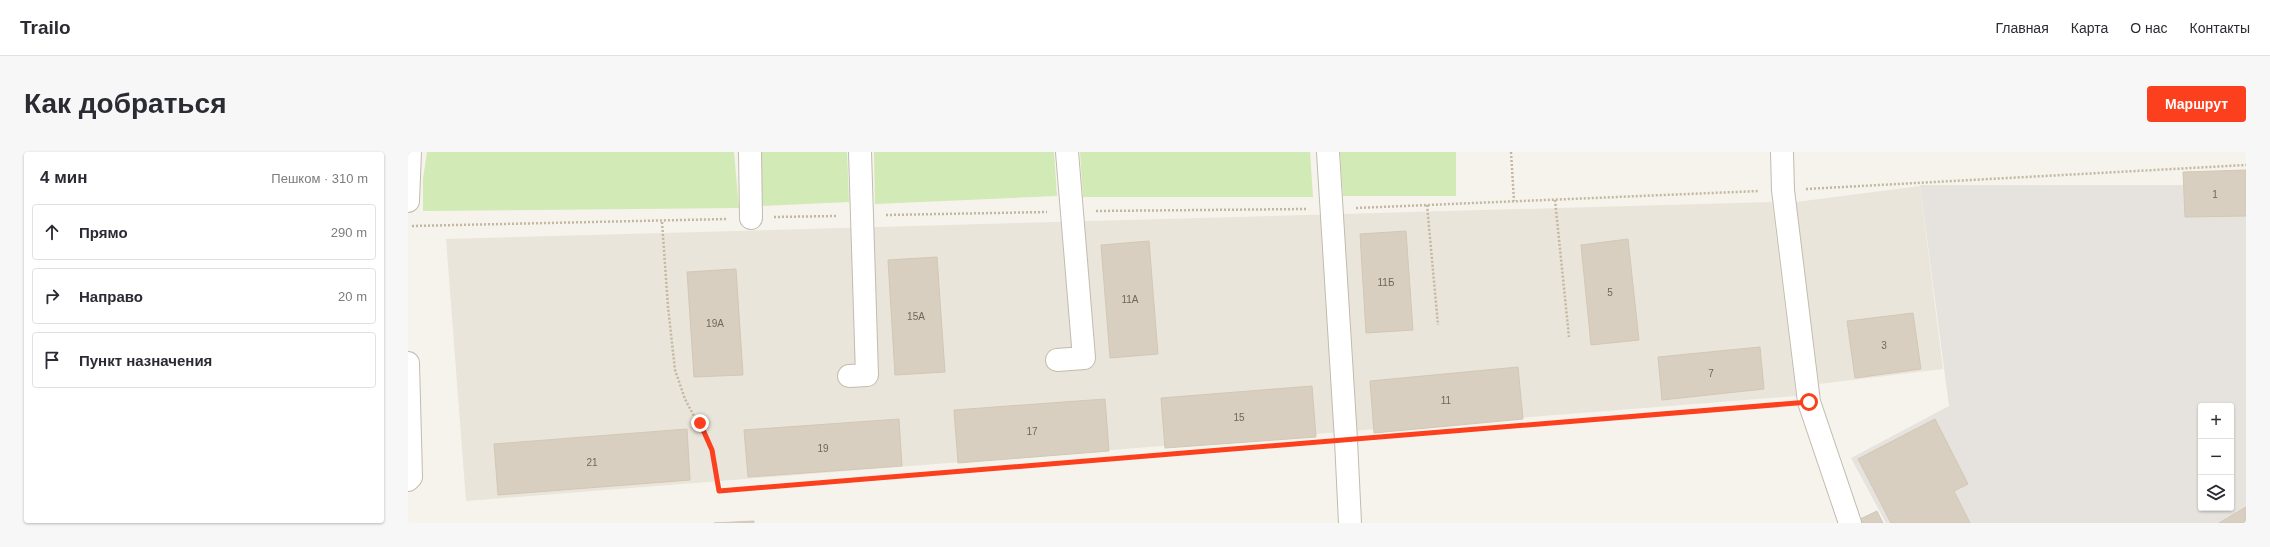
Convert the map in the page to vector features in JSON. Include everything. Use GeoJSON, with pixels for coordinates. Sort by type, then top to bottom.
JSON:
{"type":"FeatureCollection","features":[{"type":"Feature","properties":{"kind":"street"},"geometry":{"type":"LineString","coordinates":[[408,201],[410,152]]}},
{"type":"Feature","properties":{"kind":"street"},"geometry":{"type":"LineString","coordinates":[[750,152],[752,218]]}},
{"type":"Feature","properties":{"kind":"street"},"geometry":{"type":"LineString","coordinates":[[849,376],[867,375],[864,216],[860,152]]}},
{"type":"Feature","properties":{"kind":"street"},"geometry":{"type":"LineString","coordinates":[[1057,360],[1084,358],[1067,152]]}},
{"type":"Feature","properties":{"kind":"street"},"geometry":{"type":"LineString","coordinates":[[1328,152],[1350,523]]}},
{"type":"Feature","properties":{"kind":"street"},"geometry":{"type":"LineString","coordinates":[[1782,152],[1783,190],[1809,402],[1850,523]]}},
{"type":"Feature","properties":{"kind":"street"},"geometry":{"type":"LineString","coordinates":[[408,363],[411,477],[408,480]]}},
{"type":"Feature","properties":{"kind":"path"},"geometry":{"type":"LineString","coordinates":[[1511,152],[1514,201]]}},
{"type":"Feature","properties":{"kind":"path"},"geometry":{"type":"LineString","coordinates":[[408,226],[662,222],[752,218],[1073,211],[1331,209],[1783,190],[2246,165]]}},
{"type":"Feature","properties":{"kind":"path"},"geometry":{"type":"LineString","coordinates":[[1555,200],[1569,337]]}},
{"type":"Feature","properties":{"kind":"path"},"geometry":{"type":"LineString","coordinates":[[1427,205],[1438,325]]}},
{"type":"Feature","properties":{"kind":"path"},"geometry":{"type":"LineString","coordinates":[[662,222],[668,307],[675,370],[685,399],[712,450],[719,491],[1809,402]]}},
{"type":"Feature","properties":{"kind":"shaded area"},"geometry":{"type":"Polygon","coordinates":[[[1920,185],[2246,185],[2246,523],[1886,523],[1851,458],[1949,406],[1920,185]]]}},
{"type":"Feature","properties":{"kind":"shaded area"},"geometry":{"type":"Polygon","coordinates":[[[1920,186],[1943,369],[1819,384],[1796,202],[1920,186]]]}},
{"type":"Feature","properties":{"kind":"shaded area"},"geometry":{"type":"Polygon","coordinates":[[[1772,202],[1796,396],[466,501],[446,239],[1772,202]]]}},
{"type":"Feature","properties":{"kind":"green space"},"geometry":{"type":"Polygon","coordinates":[[[427,152],[734,152],[739,208],[423,211],[423,179],[427,152]]]}},
{"type":"Feature","properties":{"kind":"green space"},"geometry":{"type":"Polygon","coordinates":[[[760,152],[847,152],[849,202],[762,206],[760,152]]]}},
{"type":"Feature","properties":{"kind":"green space"},"geometry":{"type":"Polygon","coordinates":[[[874,152],[1054,152],[1057,196],[875,204],[874,152]]]}},
{"type":"Feature","properties":{"kind":"green space"},"geometry":{"type":"Polygon","coordinates":[[[1080,152],[1310,152],[1313,197],[1083,197],[1080,152]]]}},
{"type":"Feature","properties":{"kind":"green space"},"geometry":{"type":"Polygon","coordinates":[[[1340,152],[1456,152],[1456,196],[1343,196],[1340,152]]]}},
{"type":"Feature","properties":{"kind":"building"},"geometry":{"type":"Polygon","coordinates":[[[2246,170],[2246,216],[2185,217],[2183,172],[2246,170]]]}},
{"type":"Feature","properties":{"kind":"building"},"geometry":{"type":"Polygon","coordinates":[[[1406,231],[1413,330],[1366,333],[1360,234],[1406,231]]]}},
{"type":"Feature","properties":{"kind":"building"},"geometry":{"type":"Polygon","coordinates":[[[1628,239],[1639,340],[1591,345],[1581,245],[1628,239]]]}},
{"type":"Feature","properties":{"kind":"building"},"geometry":{"type":"Polygon","coordinates":[[[1149,241],[1158,354],[1110,358],[1101,245],[1149,241]]]}},
{"type":"Feature","properties":{"kind":"building"},"geometry":{"type":"Polygon","coordinates":[[[937,257],[945,372],[895,375],[888,260],[937,257]]]}},
{"type":"Feature","properties":{"kind":"building"},"geometry":{"type":"Polygon","coordinates":[[[736,269],[743,375],[694,377],[687,272],[736,269]]]}},
{"type":"Feature","properties":{"kind":"building"},"geometry":{"type":"Polygon","coordinates":[[[1913,313],[1921,369],[1855,378],[1847,321],[1913,313]]]}},
{"type":"Feature","properties":{"kind":"building"},"geometry":{"type":"Polygon","coordinates":[[[1760,347],[1764,389],[1662,400],[1658,357],[1760,347]]]}},
{"type":"Feature","properties":{"kind":"building"},"geometry":{"type":"Polygon","coordinates":[[[1518,367],[1523,419],[1374,433],[1370,381],[1518,367]]]}},
{"type":"Feature","properties":{"kind":"building"},"geometry":{"type":"Polygon","coordinates":[[[1312,386],[1316,437],[1165,448],[1161,398],[1312,386]]]}},
{"type":"Feature","properties":{"kind":"building"},"geometry":{"type":"Polygon","coordinates":[[[1105,399],[1109,451],[958,463],[954,410],[1105,399]]]}},
{"type":"Feature","properties":{"kind":"building"},"geometry":{"type":"Polygon","coordinates":[[[899,419],[902,466],[748,477],[744,430],[899,419]]]}},
{"type":"Feature","properties":{"kind":"building"},"geometry":{"type":"Polygon","coordinates":[[[1935,419],[1968,484],[1954,491],[1970,523],[1891,523],[1858,459],[1935,419]]]}},
{"type":"Feature","properties":{"kind":"building"},"geometry":{"type":"Polygon","coordinates":[[[687,429],[690,480],[498,495],[494,444],[687,429]]]}},
{"type":"Feature","properties":{"kind":"building"},"geometry":{"type":"Polygon","coordinates":[[[2246,507],[2246,523],[2219,523],[2246,507]]]}},
{"type":"Feature","properties":{"kind":"building"},"geometry":{"type":"Polygon","coordinates":[[[1877,511],[1883,523],[1857,523],[1856,521],[1877,511]]]}},
{"type":"Feature","properties":{"kind":"building"},"geometry":{"type":"Polygon","coordinates":[[[754,521],[754,523],[714,523],[754,521]]]}},
{"type":"Feature","properties":{"kind":"route"},"geometry":{"type":"LineString","coordinates":[[700,423],[712,450],[718,474],[719,491],[1809,402]]}}]}
